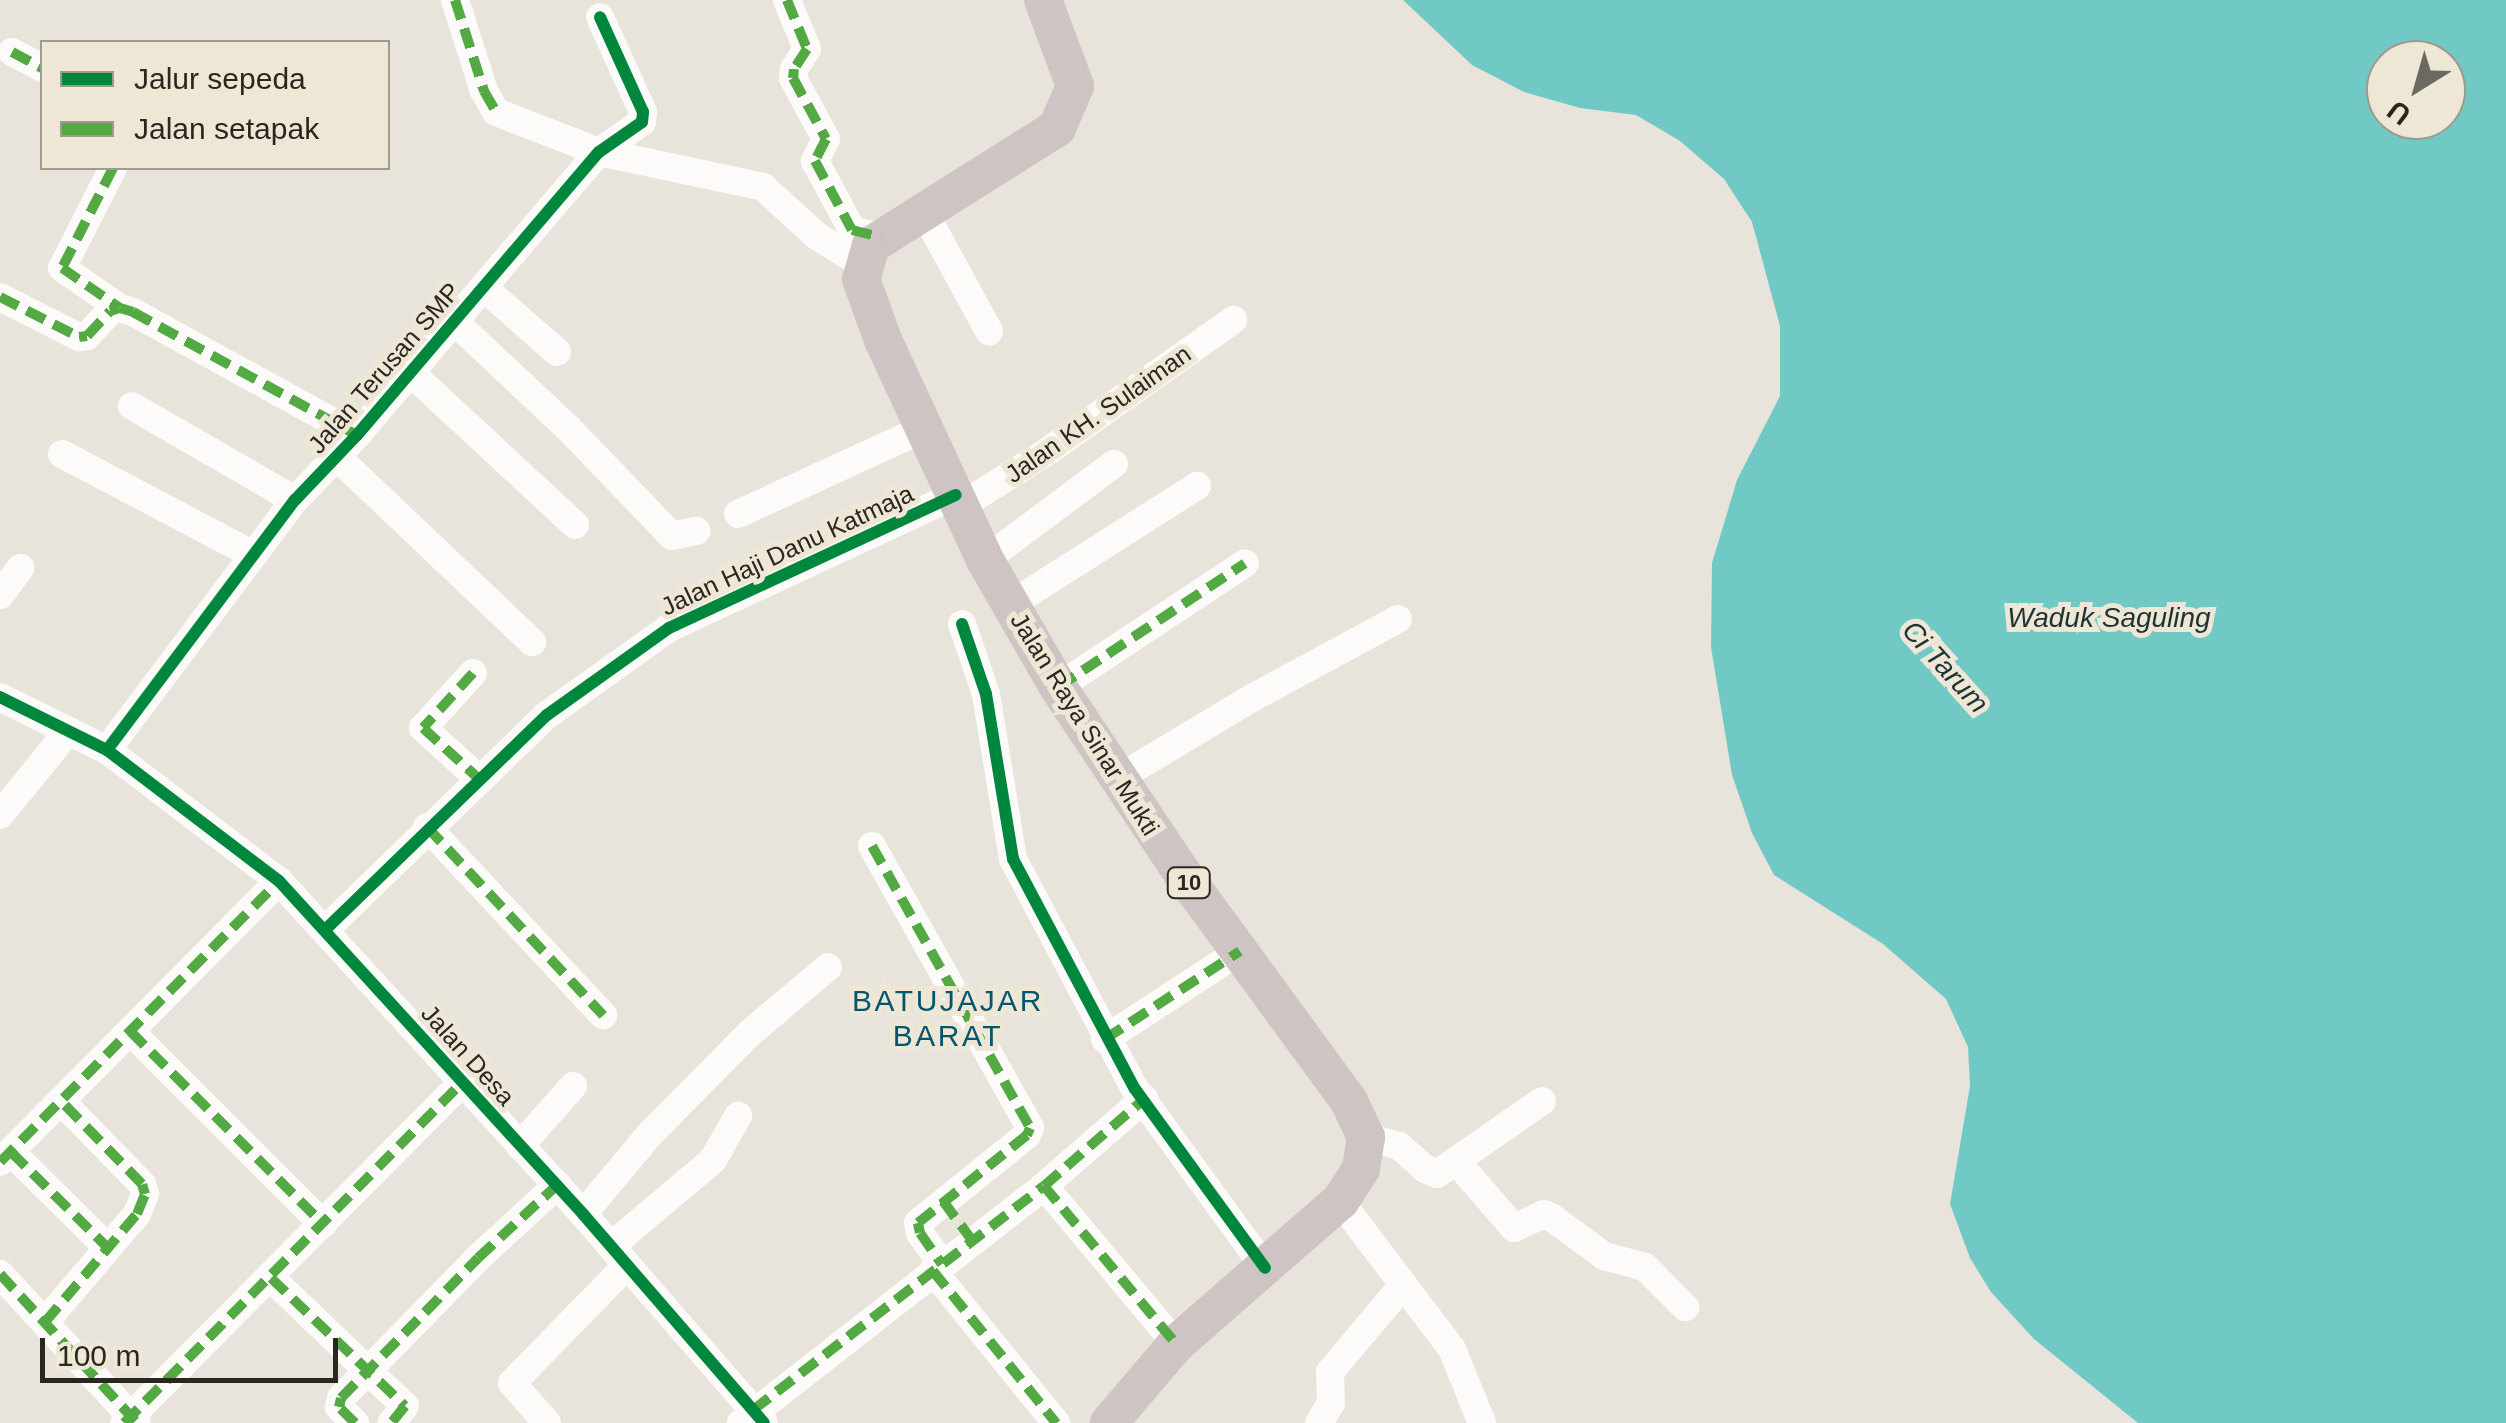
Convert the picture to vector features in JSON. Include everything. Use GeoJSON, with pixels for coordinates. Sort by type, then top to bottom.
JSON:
{"type":"FeatureCollection","features":[{"type":"Feature","properties":{"kind":"highway"},"geometry":{"type":"LineString","coordinates":[[872,251],[924,212],[1048,138],[1064,117],[1075,86],[1074,76],[1043,0]]}},
{"type":"Feature","properties":{"kind":"highway","name":"Jalan Raya Sinar Mukti"},"geometry":{"type":"LineString","coordinates":[[872,251],[861,279],[883,340],[985,560],[1010,605],[1116,778],[1349,1101],[1366,1137]]}},
{"type":"Feature","properties":{"kind":"highway"},"geometry":{"type":"LineString","coordinates":[[1109,1423],[1176,1344],[1340,1201],[1362,1168],[1366,1137]]}},
{"type":"Feature","properties":{"kind":"street"},"geometry":{"type":"LineString","coordinates":[[454,0],[484,91],[496,112],[598,152],[763,187],[817,236],[872,251]]}},
{"type":"Feature","properties":{"kind":"street"},"geometry":{"type":"LineString","coordinates":[[787,0],[807,49],[794,69],[794,78],[826,139],[816,161],[852,230],[872,251]]}},
{"type":"Feature","properties":{"kind":"street","name":"Jalan Terusan SMP"},"geometry":{"type":"LineString","coordinates":[[107,750],[295,500],[357,436],[598,152],[644,118],[600,17]]}},
{"type":"Feature","properties":{"kind":"street"},"geometry":{"type":"LineString","coordinates":[[12,52],[40,67]]}},
{"type":"Feature","properties":{"kind":"street"},"geometry":{"type":"LineString","coordinates":[[112,170],[62,268],[120,308],[357,436]]}},
{"type":"Feature","properties":{"kind":"street"},"geometry":{"type":"LineString","coordinates":[[924,212],[989,331]]}},
{"type":"Feature","properties":{"kind":"street"},"geometry":{"type":"LineString","coordinates":[[484,288],[557,352]]}},
{"type":"Feature","properties":{"kind":"street"},"geometry":{"type":"LineString","coordinates":[[0,297],[79,337],[87,336],[110,310],[120,308]]}},
{"type":"Feature","properties":{"kind":"street","name":"Jalan KH. Sulaiman"},"geometry":{"type":"LineString","coordinates":[[959,500],[1032,462],[1233,320]]}},
{"type":"Feature","properties":{"kind":"street"},"geometry":{"type":"LineString","coordinates":[[454,321],[568,428],[672,536],[696,531]]}},
{"type":"Feature","properties":{"kind":"street"},"geometry":{"type":"LineString","coordinates":[[410,372],[575,525]]}},
{"type":"Feature","properties":{"kind":"street"},"geometry":{"type":"LineString","coordinates":[[132,406],[295,500]]}},
{"type":"Feature","properties":{"kind":"street"},"geometry":{"type":"LineString","coordinates":[[738,514],[923,429]]}},
{"type":"Feature","properties":{"kind":"street"},"geometry":{"type":"LineString","coordinates":[[62,454],[252,554]]}},
{"type":"Feature","properties":{"kind":"street"},"geometry":{"type":"LineString","coordinates":[[337,457],[532,642]]}},
{"type":"Feature","properties":{"kind":"street"},"geometry":{"type":"LineString","coordinates":[[985,560],[1114,464]]}},
{"type":"Feature","properties":{"kind":"street"},"geometry":{"type":"LineString","coordinates":[[1010,605],[1196,486]]}},
{"type":"Feature","properties":{"kind":"street","name":"Jalan Haji Danu Katmaja"},"geometry":{"type":"LineString","coordinates":[[327,928],[427,826],[547,715],[669,628],[959,500]]}},
{"type":"Feature","properties":{"kind":"street"},"geometry":{"type":"LineString","coordinates":[[1058,687],[1245,563]]}},
{"type":"Feature","properties":{"kind":"street"},"geometry":{"type":"LineString","coordinates":[[0,595],[20,568]]}},
{"type":"Feature","properties":{"kind":"street"},"geometry":{"type":"LineString","coordinates":[[1116,778],[1398,620]]}},
{"type":"Feature","properties":{"kind":"street"},"geometry":{"type":"LineString","coordinates":[[962,624],[986,694],[1013,859],[1105,1039],[1264,1268]]}},
{"type":"Feature","properties":{"kind":"street"},"geometry":{"type":"LineString","coordinates":[[473,673],[423,728],[478,778]]}},
{"type":"Feature","properties":{"kind":"street","name":"Jalan Desa"},"geometry":{"type":"LineString","coordinates":[[0,697],[107,750],[279,881],[327,928],[461,1084],[583,1214],[753,1419]]}},
{"type":"Feature","properties":{"kind":"street"},"geometry":{"type":"LineString","coordinates":[[0,815],[69,730]]}},
{"type":"Feature","properties":{"kind":"street"},"geometry":{"type":"LineString","coordinates":[[427,826],[603,1015]]}},
{"type":"Feature","properties":{"kind":"street"},"geometry":{"type":"LineString","coordinates":[[872,846],[1030,1128],[943,1201],[918,1228],[937,1268],[1056,1423]]}},
{"type":"Feature","properties":{"kind":"street"},"geometry":{"type":"LineString","coordinates":[[108,1247],[5,1157],[279,881]]}},
{"type":"Feature","properties":{"kind":"street"},"geometry":{"type":"LineString","coordinates":[[1105,1039],[1240,951]]}},
{"type":"Feature","properties":{"kind":"street"},"geometry":{"type":"LineString","coordinates":[[583,1214],[651,1132],[750,1032],[828,968]]}},
{"type":"Feature","properties":{"kind":"street"},"geometry":{"type":"LineString","coordinates":[[130,1031],[324,1224]]}},
{"type":"Feature","properties":{"kind":"street"},"geometry":{"type":"LineString","coordinates":[[0,1274],[130,1420],[461,1084]]}},
{"type":"Feature","properties":{"kind":"street"},"geometry":{"type":"LineString","coordinates":[[520,1146],[573,1086]]}},
{"type":"Feature","properties":{"kind":"street"},"geometry":{"type":"LineString","coordinates":[[753,1419],[971,1239],[1044,1186],[1144,1099]]}},
{"type":"Feature","properties":{"kind":"street"},"geometry":{"type":"LineString","coordinates":[[1366,1137],[1399,1146],[1431,1172],[1442,1172],[1542,1100]]}},
{"type":"Feature","properties":{"kind":"street"},"geometry":{"type":"LineString","coordinates":[[45,1322],[138,1214],[146,1194],[142,1184],[61,1102]]}},
{"type":"Feature","properties":{"kind":"street"},"geometry":{"type":"LineString","coordinates":[[547,1423],[513,1390],[512,1383],[619,1256],[713,1160],[738,1116]]}},
{"type":"Feature","properties":{"kind":"street"},"geometry":{"type":"LineString","coordinates":[[1457,1162],[1514,1228],[1534,1217],[1551,1217],[1604,1256],[1645,1268],[1685,1308]]}},
{"type":"Feature","properties":{"kind":"street"},"geometry":{"type":"LineString","coordinates":[[355,1423],[338,1403],[557,1185]]}},
{"type":"Feature","properties":{"kind":"street"},"geometry":{"type":"LineString","coordinates":[[1044,1186],[1176,1344]]}},
{"type":"Feature","properties":{"kind":"street"},"geometry":{"type":"LineString","coordinates":[[943,1201],[971,1239]]}},
{"type":"Feature","properties":{"kind":"street"},"geometry":{"type":"LineString","coordinates":[[1340,1201],[1452,1349],[1482,1423]]}},
{"type":"Feature","properties":{"kind":"street"},"geometry":{"type":"LineString","coordinates":[[271,1278],[365,1372],[405,1406],[391,1423]]}},
{"type":"Feature","properties":{"kind":"street"},"geometry":{"type":"LineString","coordinates":[[1318,1423],[1330,1403],[1330,1372],[1403,1286]]}},
{"type":"Feature","properties":{"kind":"water","name":"Waduk Saguling"},"geometry":{"type":"Polygon","coordinates":[[[1403,0],[2506,0],[2506,1423],[2138,1423],[2034,1339],[1991,1292],[1970,1258],[1950,1204],[1970,1086],[1968,1047],[1946,999],[1883,944],[1774,875],[1752,833],[1732,775],[1711,647],[1712,563],[1737,480],[1780,396],[1780,326],[1752,222],[1724,179],[1680,141],[1636,115],[1580,108],[1524,92],[1472,65],[1403,0]]]}},
{"type":"Feature","properties":{"kind":"marked path"},"geometry":{"type":"LineString","coordinates":[[455,0],[484,91],[496,112]]}},
{"type":"Feature","properties":{"kind":"marked path"},"geometry":{"type":"LineString","coordinates":[[787,0],[807,49],[794,69],[793,78],[826,139],[815,161],[852,230],[881,237]]}},
{"type":"Feature","properties":{"kind":"marked path"},"geometry":{"type":"LineString","coordinates":[[12,52],[40,67]]}},
{"type":"Feature","properties":{"kind":"marked path"},"geometry":{"type":"LineString","coordinates":[[112,170],[62,268],[120,308]]}},
{"type":"Feature","properties":{"kind":"marked path"},"geometry":{"type":"LineString","coordinates":[[0,297],[79,337],[87,336],[110,311],[120,308],[133,312],[357,435]]}},
{"type":"Feature","properties":{"kind":"marked path"},"geometry":{"type":"LineString","coordinates":[[1058,687],[1245,563]]}},
{"type":"Feature","properties":{"kind":"marked path"},"geometry":{"type":"LineString","coordinates":[[473,673],[423,728],[478,778]]}},
{"type":"Feature","properties":{"kind":"marked path"},"geometry":{"type":"LineString","coordinates":[[427,827],[603,1015]]}},
{"type":"Feature","properties":{"kind":"marked path"},"geometry":{"type":"LineString","coordinates":[[872,846],[1030,1128],[1027,1135],[918,1223],[920,1233],[942,1264]]}},
{"type":"Feature","properties":{"kind":"marked path"},"geometry":{"type":"LineString","coordinates":[[0,1162],[279,881]]}},
{"type":"Feature","properties":{"kind":"marked path"},"geometry":{"type":"LineString","coordinates":[[1105,1039],[1240,951]]}},
{"type":"Feature","properties":{"kind":"marked path"},"geometry":{"type":"LineString","coordinates":[[130,1031],[323,1224]]}},
{"type":"Feature","properties":{"kind":"marked path"},"geometry":{"type":"LineString","coordinates":[[124,1423],[461,1084]]}},
{"type":"Feature","properties":{"kind":"marked path"},"geometry":{"type":"LineString","coordinates":[[753,1410],[1044,1186],[1144,1099]]}},
{"type":"Feature","properties":{"kind":"marked path"},"geometry":{"type":"LineString","coordinates":[[45,1322],[137,1214],[145,1194],[142,1184],[61,1101]]}},
{"type":"Feature","properties":{"kind":"marked path"},"geometry":{"type":"LineString","coordinates":[[11,1152],[107,1247]]}},
{"type":"Feature","properties":{"kind":"marked path"},"geometry":{"type":"LineString","coordinates":[[355,1423],[339,1407],[341,1398],[478,1258],[557,1185]]}},
{"type":"Feature","properties":{"kind":"marked path"},"geometry":{"type":"LineString","coordinates":[[1044,1186],[1176,1344]]}},
{"type":"Feature","properties":{"kind":"marked path"},"geometry":{"type":"LineString","coordinates":[[943,1201],[971,1239]]}},
{"type":"Feature","properties":{"kind":"marked path"},"geometry":{"type":"LineString","coordinates":[[933,1271],[1056,1423]]}},
{"type":"Feature","properties":{"kind":"marked path"},"geometry":{"type":"LineString","coordinates":[[0,1274],[137,1423]]}},
{"type":"Feature","properties":{"kind":"marked path"},"geometry":{"type":"LineString","coordinates":[[271,1278],[405,1406],[391,1423]]}},
{"type":"Feature","properties":{"kind":"cycle path"},"geometry":{"type":"LineString","coordinates":[[107,750],[295,500],[357,435],[599,152],[642,122],[643,112],[600,17]]}},
{"type":"Feature","properties":{"kind":"cycle path"},"geometry":{"type":"LineString","coordinates":[[327,928],[547,715],[669,628],[956,495]]}},
{"type":"Feature","properties":{"kind":"cycle path"},"geometry":{"type":"LineString","coordinates":[[962,624],[986,694],[1013,859],[1135,1089],[1265,1268]]}},
{"type":"Feature","properties":{"kind":"cycle path"},"geometry":{"type":"LineString","coordinates":[[0,697],[107,750],[279,881],[583,1214],[764,1423]]}},
{"type":"Feature","properties":{"kind":"district","name":"BATUJAJAR BARAT"},"geometry":{"type":"Point","coordinates":[948,1018]}},
{"type":"Feature","properties":{"kind":"water label","name":"Ci Tarum"},"geometry":{"type":"Point","coordinates":[1945,667]}}]}
